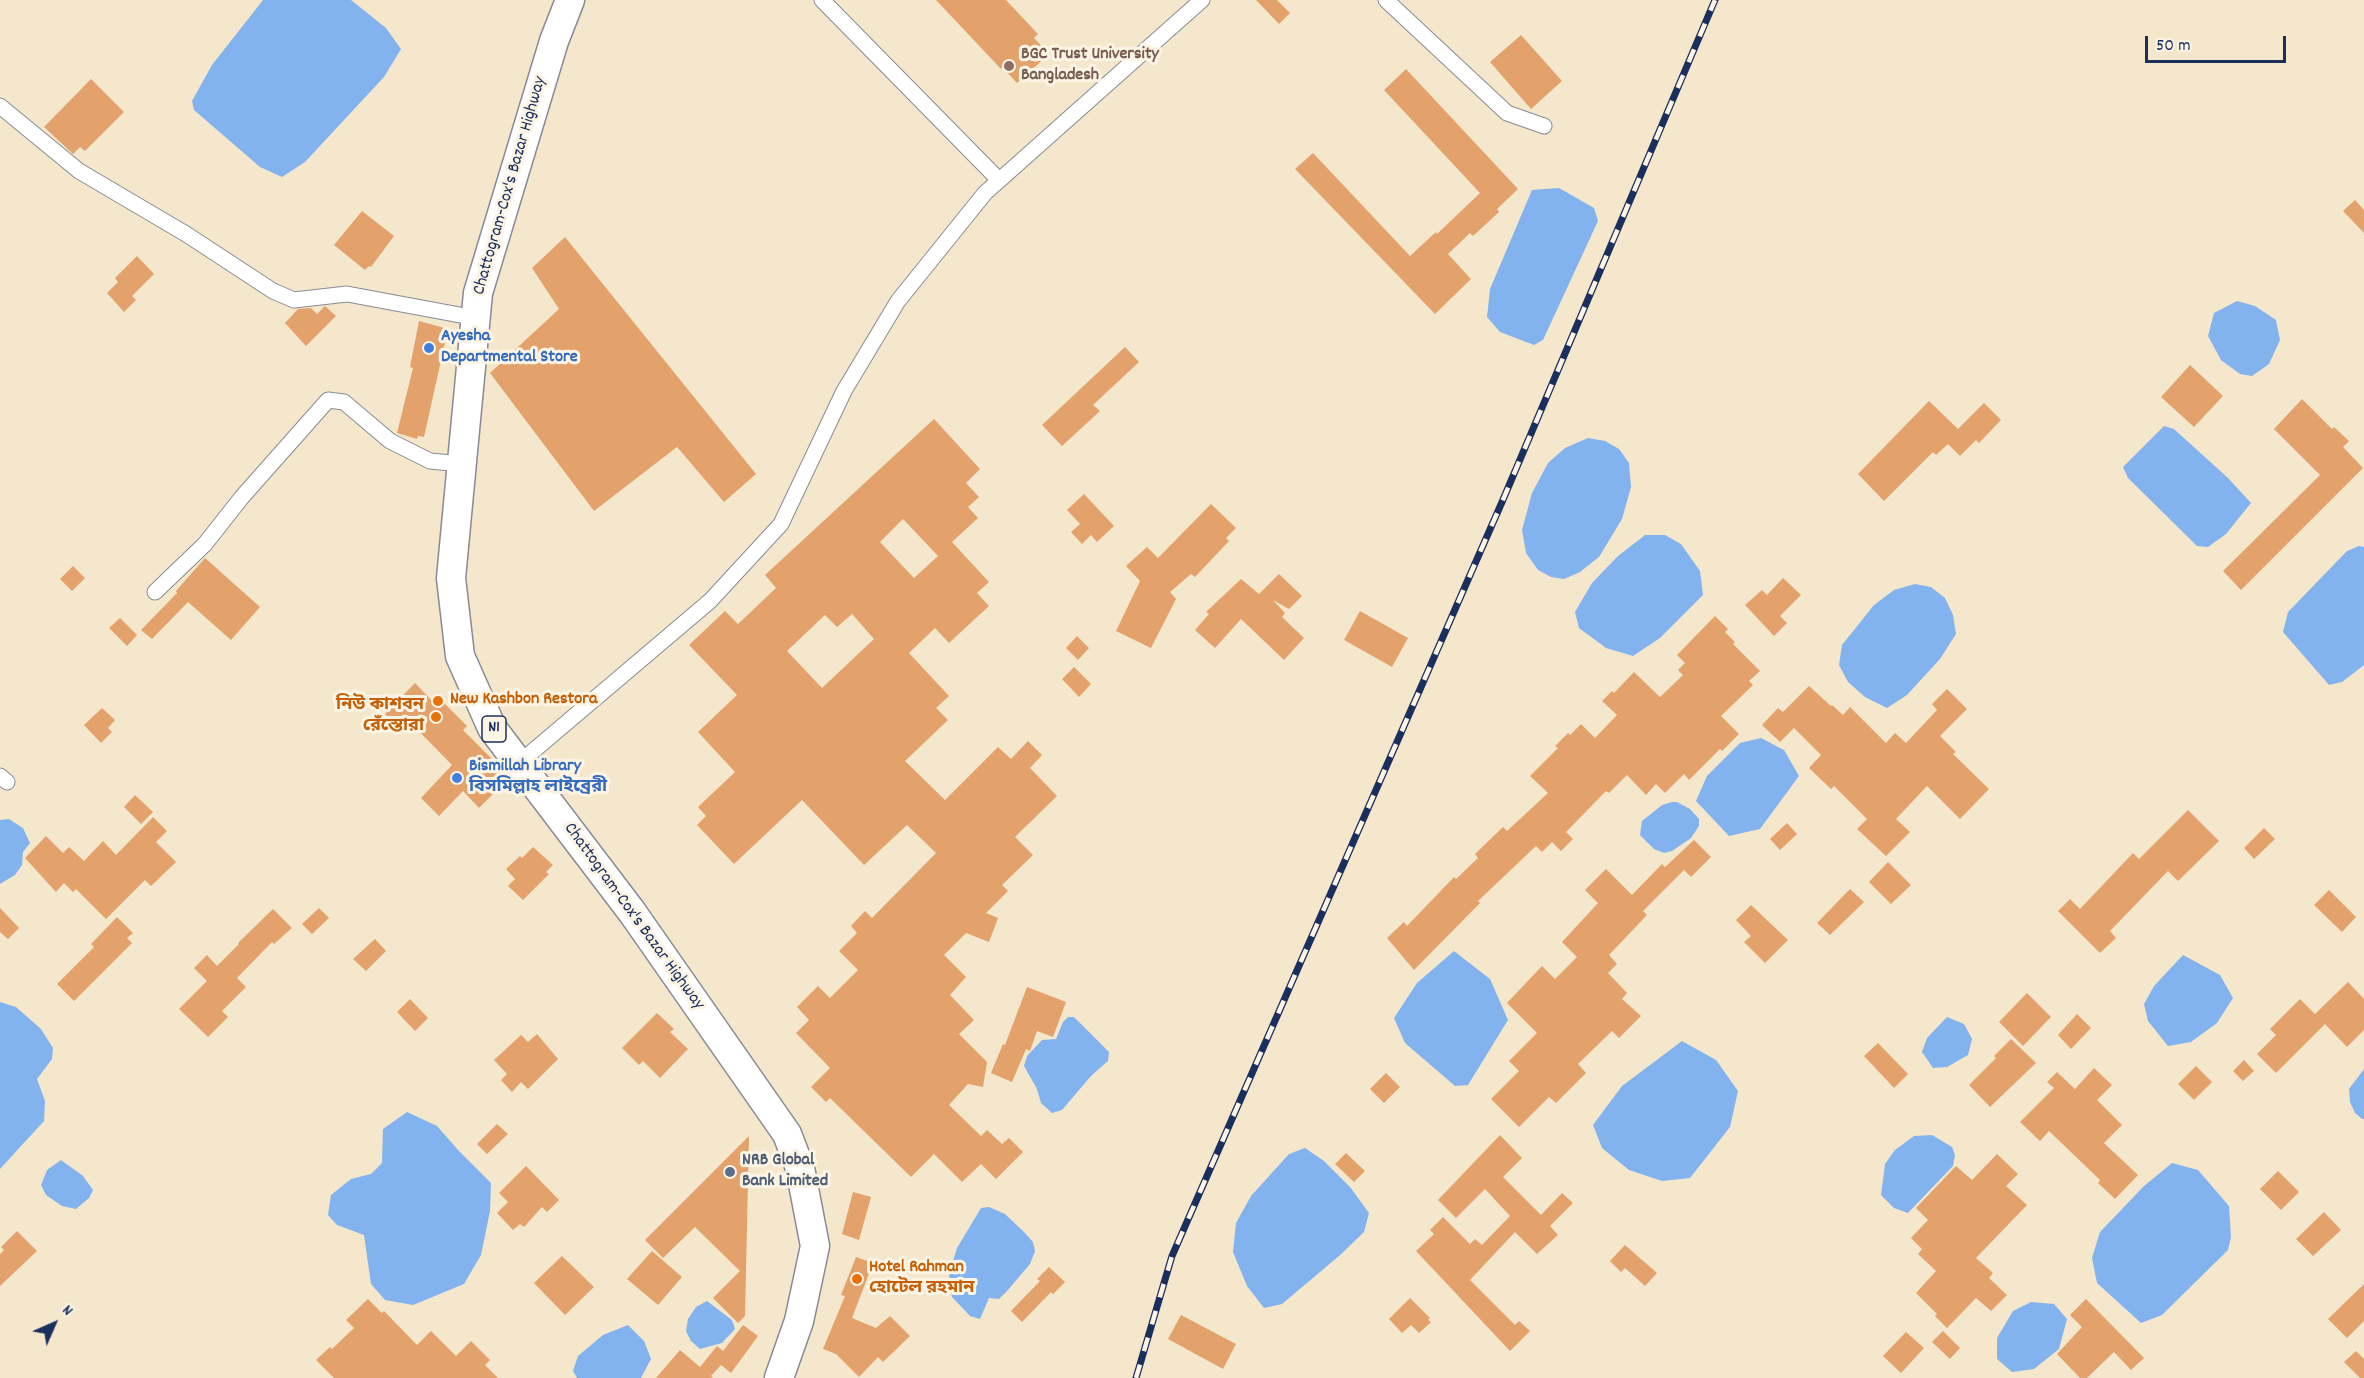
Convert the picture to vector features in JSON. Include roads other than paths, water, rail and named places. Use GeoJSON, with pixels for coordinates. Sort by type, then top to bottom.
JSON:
{"type":"FeatureCollection","features":[{"type":"Feature","properties":{"kind":"highway","name":"Chattogram-Cox's Bazar Highway"},"geometry":{"type":"LineString","coordinates":[[570,0],[554,41],[478,293],[451,578],[460,656],[492,728],[632,912],[787,1134],[800,1168],[815,1246],[799,1322],[779,1378]]}},
{"type":"Feature","properties":{"kind":"street"},"geometry":{"type":"LineString","coordinates":[[822,0],[999,180]]}},
{"type":"Feature","properties":{"kind":"street"},"geometry":{"type":"LineString","coordinates":[[519,763],[710,601],[781,524],[844,391],[898,301],[984,193],[1202,0]]}},
{"type":"Feature","properties":{"kind":"street"},"geometry":{"type":"LineString","coordinates":[[1386,0],[1507,114],[1544,126]]}},
{"type":"Feature","properties":{"kind":"street"},"geometry":{"type":"LineString","coordinates":[[2,113],[79,171],[186,234],[273,291],[294,300],[347,294],[476,318]]}},
{"type":"Feature","properties":{"kind":"street"},"geometry":{"type":"LineString","coordinates":[[155,592],[205,544],[242,497],[328,400],[344,402],[390,441],[430,461],[462,464]]}},
{"type":"Feature","properties":{"kind":"water"},"geometry":{"type":"Polygon","coordinates":[[[263,0],[351,0],[386,28],[401,49],[384,77],[305,162],[282,177],[260,167],[194,110],[192,101],[212,65],[263,0]]]}},
{"type":"Feature","properties":{"kind":"water"},"geometry":{"type":"Polygon","coordinates":[[[1559,188],[1594,208],[1598,221],[1543,340],[1534,345],[1500,332],[1487,317],[1490,289],[1532,190],[1559,188]]]}},
{"type":"Feature","properties":{"kind":"water"},"geometry":{"type":"Polygon","coordinates":[[[2237,301],[2255,306],[2276,320],[2280,340],[2269,364],[2252,376],[2240,374],[2221,360],[2208,336],[2214,313],[2237,301]]]}},
{"type":"Feature","properties":{"kind":"water"},"geometry":{"type":"Polygon","coordinates":[[[2164,426],[2174,429],[2228,478],[2251,503],[2226,534],[2208,547],[2197,546],[2128,478],[2123,467],[2164,426]]]}},
{"type":"Feature","properties":{"kind":"water"},"geometry":{"type":"Polygon","coordinates":[[[1588,438],[1605,441],[1619,449],[1629,463],[1631,487],[1622,519],[1599,557],[1580,572],[1564,579],[1551,577],[1538,570],[1526,553],[1522,530],[1532,493],[1548,463],[1565,448],[1588,438]]]}},
{"type":"Feature","properties":{"kind":"water"},"geometry":{"type":"Polygon","coordinates":[[[1645,535],[1665,535],[1681,544],[1700,571],[1703,595],[1660,638],[1633,656],[1606,648],[1579,628],[1575,612],[1592,583],[1618,556],[1645,535]]]}},
{"type":"Feature","properties":{"kind":"water"},"geometry":{"type":"Polygon","coordinates":[[[2359,546],[2364,547],[2364,665],[2342,682],[2329,685],[2283,632],[2288,612],[2347,551],[2359,546]]]}},
{"type":"Feature","properties":{"kind":"water"},"geometry":{"type":"Polygon","coordinates":[[[1915,584],[1931,587],[1945,598],[1953,615],[1956,634],[1940,659],[1907,695],[1887,708],[1865,697],[1848,682],[1839,665],[1842,645],[1874,605],[1894,590],[1915,584]]]}},
{"type":"Feature","properties":{"kind":"water"},"geometry":{"type":"Polygon","coordinates":[[[1761,738],[1784,750],[1799,776],[1760,829],[1729,836],[1696,801],[1707,776],[1740,743],[1761,738]]]}},
{"type":"Feature","properties":{"kind":"water"},"geometry":{"type":"Polygon","coordinates":[[[1677,802],[1690,809],[1699,819],[1699,826],[1691,838],[1672,851],[1664,853],[1654,849],[1640,835],[1642,821],[1662,805],[1677,802]]]}},
{"type":"Feature","properties":{"kind":"water"},"geometry":{"type":"Polygon","coordinates":[[[9,819],[23,828],[30,843],[23,852],[22,865],[15,875],[0,884],[0,820],[9,819]]]}},
{"type":"Feature","properties":{"kind":"water"},"geometry":{"type":"Polygon","coordinates":[[[1454,951],[1490,979],[1508,1020],[1468,1085],[1455,1086],[1405,1043],[1394,1018],[1417,983],[1454,951]]]}},
{"type":"Feature","properties":{"kind":"water"},"geometry":{"type":"Polygon","coordinates":[[[2183,955],[2220,975],[2233,998],[2217,1023],[2191,1042],[2168,1046],[2148,1021],[2144,1004],[2154,986],[2183,955]]]}},
{"type":"Feature","properties":{"kind":"water"},"geometry":{"type":"Polygon","coordinates":[[[0,1002],[16,1007],[41,1029],[53,1048],[52,1059],[37,1079],[45,1101],[44,1121],[0,1169],[0,1002]]]}},
{"type":"Feature","properties":{"kind":"water"},"geometry":{"type":"Polygon","coordinates":[[[1068,1017],[1074,1017],[1109,1052],[1108,1061],[1091,1076],[1062,1110],[1052,1113],[1041,1103],[1037,1089],[1024,1066],[1027,1056],[1042,1040],[1056,1039],[1063,1022],[1068,1017]]]}},
{"type":"Feature","properties":{"kind":"water"},"geometry":{"type":"Polygon","coordinates":[[[1947,1017],[1964,1024],[1972,1039],[1968,1055],[1947,1067],[1933,1068],[1922,1052],[1927,1038],[1947,1017]]]}},
{"type":"Feature","properties":{"kind":"water"},"geometry":{"type":"Polygon","coordinates":[[[1682,1041],[1716,1060],[1738,1091],[1730,1127],[1690,1178],[1662,1181],[1629,1170],[1602,1148],[1593,1125],[1622,1086],[1682,1041]]]}},
{"type":"Feature","properties":{"kind":"water"},"geometry":{"type":"Polygon","coordinates":[[[2364,1069],[2364,1119],[2362,1119],[2355,1113],[2350,1102],[2349,1089],[2364,1069]]]}},
{"type":"Feature","properties":{"kind":"water"},"geometry":{"type":"Polygon","coordinates":[[[407,1112],[437,1126],[491,1183],[490,1211],[481,1255],[464,1284],[413,1305],[385,1300],[371,1284],[364,1235],[337,1225],[328,1215],[331,1195],[351,1179],[371,1174],[382,1163],[383,1129],[407,1112]]]}},
{"type":"Feature","properties":{"kind":"water"},"geometry":{"type":"Polygon","coordinates":[[[1932,1135],[1952,1147],[1955,1155],[1953,1166],[1908,1213],[1894,1208],[1881,1195],[1885,1164],[1895,1150],[1914,1136],[1932,1135]]]}},
{"type":"Feature","properties":{"kind":"water"},"geometry":{"type":"Polygon","coordinates":[[[1305,1148],[1324,1161],[1350,1187],[1369,1213],[1364,1232],[1339,1256],[1282,1304],[1264,1308],[1247,1286],[1233,1252],[1236,1223],[1251,1196],[1289,1154],[1305,1148]]]}},
{"type":"Feature","properties":{"kind":"water"},"geometry":{"type":"Polygon","coordinates":[[[61,1160],[83,1176],[93,1190],[89,1198],[76,1209],[62,1206],[46,1195],[41,1185],[47,1170],[61,1160]]]}},
{"type":"Feature","properties":{"kind":"water"},"geometry":{"type":"Polygon","coordinates":[[[2172,1163],[2198,1170],[2229,1206],[2231,1237],[2228,1250],[2162,1315],[2141,1323],[2097,1283],[2092,1258],[2100,1232],[2144,1186],[2172,1163]]]}},
{"type":"Feature","properties":{"kind":"water"},"geometry":{"type":"Polygon","coordinates":[[[989,1207],[1005,1214],[1024,1232],[1033,1242],[1035,1251],[1030,1264],[1007,1291],[999,1299],[989,1298],[980,1319],[970,1316],[952,1297],[949,1274],[957,1248],[981,1208],[989,1207]]]}},
{"type":"Feature","properties":{"kind":"water"},"geometry":{"type":"Polygon","coordinates":[[[707,1301],[732,1320],[735,1329],[722,1343],[700,1349],[691,1341],[686,1331],[688,1319],[696,1307],[707,1301]]]}},
{"type":"Feature","properties":{"kind":"water"},"geometry":{"type":"Polygon","coordinates":[[[2031,1302],[2054,1304],[2067,1319],[2059,1349],[2034,1369],[2012,1372],[1997,1359],[1997,1338],[2013,1311],[2031,1302]]]}},
{"type":"Feature","properties":{"kind":"water"},"geometry":{"type":"Polygon","coordinates":[[[628,1325],[644,1341],[651,1359],[641,1378],[577,1378],[573,1371],[578,1356],[603,1335],[628,1325]]]}},
{"type":"Feature","properties":{"kind":"railway"},"geometry":{"type":"LineString","coordinates":[[1136,1378],[1172,1256],[1502,502],[1715,0]]}},
{"type":"Feature","properties":{"kind":"place","name":"BGC Trust University Bangladesh"},"geometry":{"type":"Point","coordinates":[1009,66]}},
{"type":"Feature","properties":{"kind":"place","name":"Ayesha Departmental Store"},"geometry":{"type":"Point","coordinates":[429,348]}},
{"type":"Feature","properties":{"kind":"place","name":"New Kashbon Restora"},"geometry":{"type":"Point","coordinates":[438,701]}},
{"type":"Feature","properties":{"kind":"place","name":"নিউ কাশবন রেঁস্তোরা"},"geometry":{"type":"Point","coordinates":[436,717]}},
{"type":"Feature","properties":{"kind":"place","name":"Bismillah Library বিসমিল্লাহ লাইব্রেরী"},"geometry":{"type":"Point","coordinates":[457,778]}},
{"type":"Feature","properties":{"kind":"place","name":"NRB Global Bank Limited"},"geometry":{"type":"Point","coordinates":[730,1172]}},
{"type":"Feature","properties":{"kind":"place","name":"Hotel Rahman হোটেল রহমান"},"geometry":{"type":"Point","coordinates":[857,1279]}}]}
